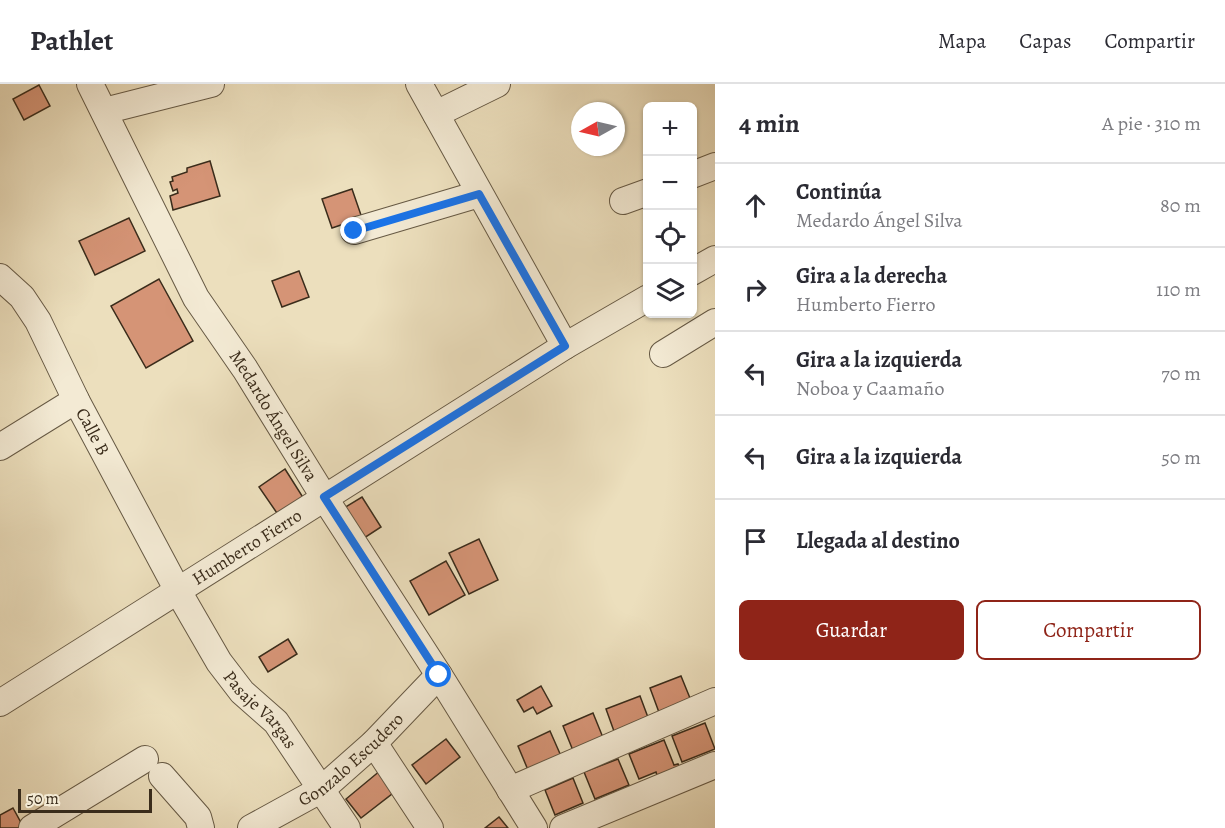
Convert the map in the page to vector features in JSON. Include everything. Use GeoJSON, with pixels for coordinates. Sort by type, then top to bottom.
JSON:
{"type":"FeatureCollection","features":[{"type":"Feature","properties":{"kind":"street","name":"Medardo Ángel Silva"},"geometry":{"type":"LineString","coordinates":[[90,84],[196,298],[246,369],[324,497],[534,828]]}},
{"type":"Feature","properties":{"kind":"street"},"geometry":{"type":"LineString","coordinates":[[104,111],[211,84]]}},
{"type":"Feature","properties":{"kind":"street"},"geometry":{"type":"LineString","coordinates":[[419,84],[565,346]]}},
{"type":"Feature","properties":{"kind":"street"},"geometry":{"type":"LineString","coordinates":[[436,114],[497,84]]}},
{"type":"Feature","properties":{"kind":"street"},"geometry":{"type":"LineString","coordinates":[[697,173],[715,166]]}},
{"type":"Feature","properties":{"kind":"street"},"geometry":{"type":"LineString","coordinates":[[354,231],[479,194]]}},
{"type":"Feature","properties":{"kind":"street"},"geometry":{"type":"LineString","coordinates":[[624,201],[643,194]]}},
{"type":"Feature","properties":{"kind":"street"},"geometry":{"type":"LineString","coordinates":[[697,270],[715,259]]}},
{"type":"Feature","properties":{"kind":"street","name":"Calle B"},"geometry":{"type":"LineString","coordinates":[[0,277],[22,297],[38,321],[76,400],[178,591]]}},
{"type":"Feature","properties":{"kind":"street","name":"Humberto Fierro"},"geometry":{"type":"LineString","coordinates":[[0,703],[565,346],[643,301]]}},
{"type":"Feature","properties":{"kind":"street"},"geometry":{"type":"LineString","coordinates":[[663,354],[715,322]]}},
{"type":"Feature","properties":{"kind":"street"},"geometry":{"type":"LineString","coordinates":[[0,447],[76,400]]}},
{"type":"Feature","properties":{"kind":"street","name":"Pasaje Vargas"},"geometry":{"type":"LineString","coordinates":[[178,591],[219,662],[242,692],[276,722],[347,828]]}},
{"type":"Feature","properties":{"kind":"street","name":"Gonzalo Escudero"},"geometry":{"type":"LineString","coordinates":[[251,828],[322,789],[374,743],[439,675]]}},
{"type":"Feature","properties":{"kind":"street"},"geometry":{"type":"LineString","coordinates":[[510,790],[715,701]]}},
{"type":"Feature","properties":{"kind":"street"},"geometry":{"type":"LineString","coordinates":[[374,743],[430,828]]}},
{"type":"Feature","properties":{"kind":"street"},"geometry":{"type":"LineString","coordinates":[[564,828],[715,765]]}},
{"type":"Feature","properties":{"kind":"street"},"geometry":{"type":"LineString","coordinates":[[32,828],[153,767],[198,817],[201,828]]}},
{"type":"Feature","properties":{"kind":"building"},"geometry":{"type":"Polygon","coordinates":[[[39,85],[50,106],[24,120],[13,99],[39,85]]]}},
{"type":"Feature","properties":{"kind":"building"},"geometry":{"type":"Polygon","coordinates":[[[210,161],[220,196],[173,210],[170,196],[178,193],[177,189],[173,191],[170,182],[173,181],[172,177],[187,172],[187,168],[210,161]]]}},
{"type":"Feature","properties":{"kind":"building"},"geometry":{"type":"Polygon","coordinates":[[[352,189],[362,218],[332,228],[322,199],[352,189]]]}},
{"type":"Feature","properties":{"kind":"building"},"geometry":{"type":"Polygon","coordinates":[[[129,218],[145,251],[95,275],[79,241],[129,218]]]}},
{"type":"Feature","properties":{"kind":"building"},"geometry":{"type":"Polygon","coordinates":[[[299,271],[309,297],[282,307],[272,281],[299,271]]]}},
{"type":"Feature","properties":{"kind":"building"},"geometry":{"type":"Polygon","coordinates":[[[159,279],[193,341],[146,368],[111,306],[159,279]]]}},
{"type":"Feature","properties":{"kind":"building"},"geometry":{"type":"Polygon","coordinates":[[[285,469],[304,499],[279,516],[259,487],[285,469]]]}},
{"type":"Feature","properties":{"kind":"building"},"geometry":{"type":"Polygon","coordinates":[[[362,497],[381,527],[358,542],[339,511],[362,497]]]}},
{"type":"Feature","properties":{"kind":"building"},"geometry":{"type":"Polygon","coordinates":[[[479,539],[498,580],[469,594],[449,553],[479,539]]]}},
{"type":"Feature","properties":{"kind":"building"},"geometry":{"type":"Polygon","coordinates":[[[446,561],[465,595],[429,615],[410,581],[446,561]]]}},
{"type":"Feature","properties":{"kind":"building"},"geometry":{"type":"Polygon","coordinates":[[[288,639],[297,654],[268,672],[259,657],[288,639]]]}},
{"type":"Feature","properties":{"kind":"building"},"geometry":{"type":"Polygon","coordinates":[[[681,676],[692,703],[660,715],[650,688],[681,676]]]}},
{"type":"Feature","properties":{"kind":"building"},"geometry":{"type":"Polygon","coordinates":[[[541,686],[552,706],[537,714],[533,707],[524,712],[517,700],[541,686]]]}},
{"type":"Feature","properties":{"kind":"building"},"geometry":{"type":"Polygon","coordinates":[[[640,696],[649,720],[615,734],[606,709],[640,696]]]}},
{"type":"Feature","properties":{"kind":"building"},"geometry":{"type":"Polygon","coordinates":[[[593,713],[604,740],[574,753],[563,726],[593,713]]]}},
{"type":"Feature","properties":{"kind":"building"},"geometry":{"type":"Polygon","coordinates":[[[705,723],[715,749],[682,762],[672,736],[705,723]]]}},
{"type":"Feature","properties":{"kind":"building"},"geometry":{"type":"Polygon","coordinates":[[[550,731],[561,756],[528,770],[518,746],[550,731]]]}},
{"type":"Feature","properties":{"kind":"building"},"geometry":{"type":"Polygon","coordinates":[[[446,739],[460,757],[426,784],[412,765],[446,739]]]}},
{"type":"Feature","properties":{"kind":"building"},"geometry":{"type":"Polygon","coordinates":[[[664,740],[674,765],[678,764],[682,773],[659,782],[656,772],[639,779],[629,754],[664,740]]]}},
{"type":"Feature","properties":{"kind":"building"},"geometry":{"type":"Polygon","coordinates":[[[618,759],[629,785],[595,799],[584,772],[618,759]]]}},
{"type":"Feature","properties":{"kind":"building"},"geometry":{"type":"Polygon","coordinates":[[[381,770],[397,790],[361,818],[346,799],[381,770]]]}},
{"type":"Feature","properties":{"kind":"building"},"geometry":{"type":"Polygon","coordinates":[[[573,778],[583,803],[555,815],[545,790],[573,778]]]}},
{"type":"Feature","properties":{"kind":"building"},"geometry":{"type":"Polygon","coordinates":[[[13,808],[24,828],[0,828],[0,815],[13,808]]]}},
{"type":"Feature","properties":{"kind":"building"},"geometry":{"type":"Polygon","coordinates":[[[499,817],[508,828],[485,828],[499,817]]]}},
{"type":"Feature","properties":{"kind":"route"},"geometry":{"type":"LineString","coordinates":[[354,231],[479,194],[565,346],[324,497],[439,675]]}}]}
